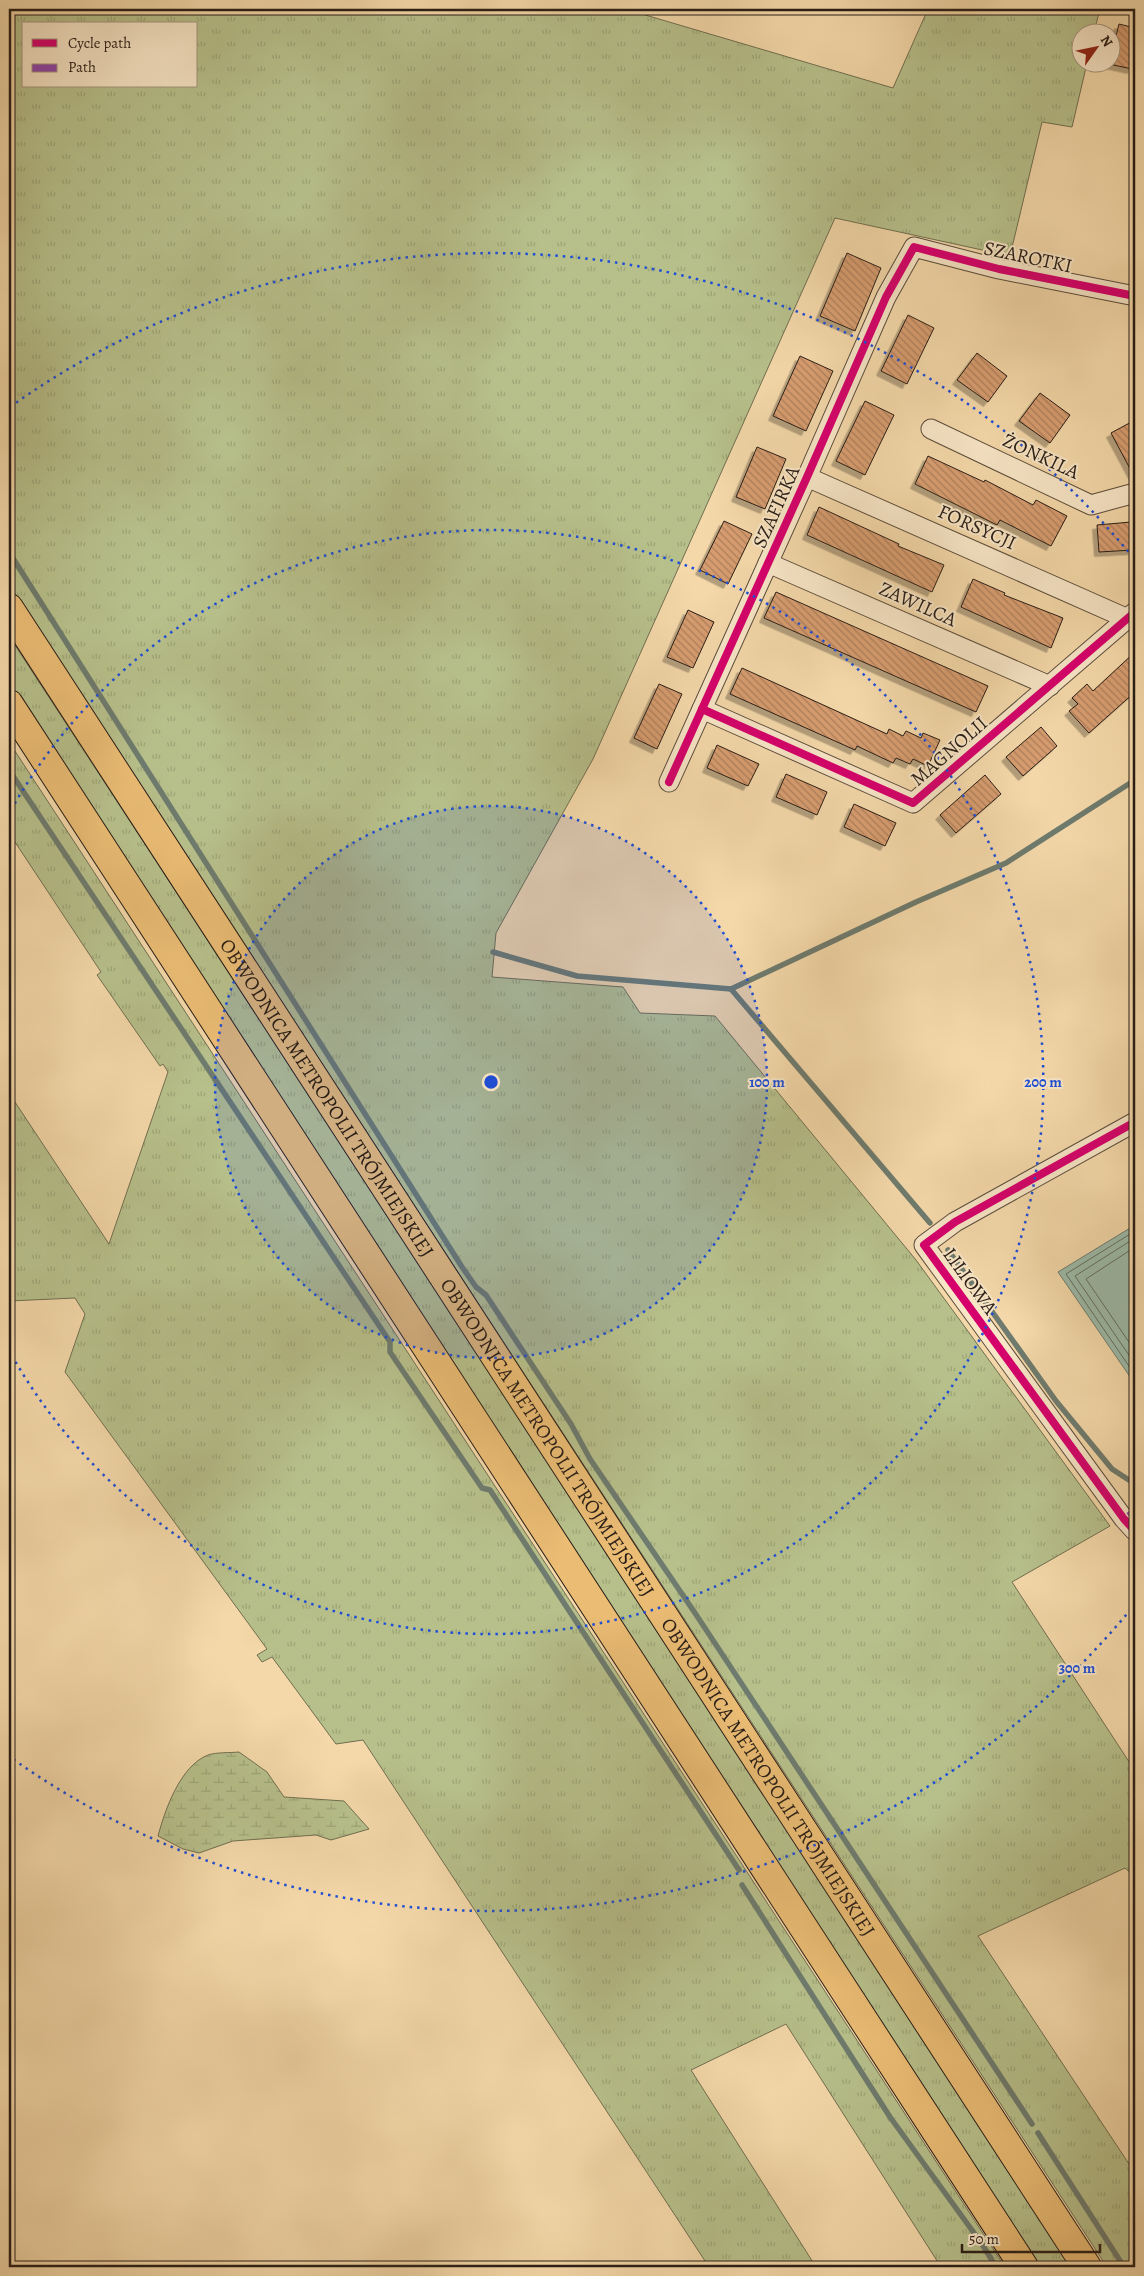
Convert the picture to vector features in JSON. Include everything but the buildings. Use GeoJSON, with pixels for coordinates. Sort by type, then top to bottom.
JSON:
{"type":"FeatureCollection","features":[{"type":"Feature","properties":{"kind":"highway","name":"OBWODNICA METROPOLII TRÓJMIEJSKIEJ"},"geometry":{"type":"LineString","coordinates":[[9,608],[1087,2267]]}},
{"type":"Feature","properties":{"kind":"highway"},"geometry":{"type":"LineString","coordinates":[[9,704],[1024,2267]]}},
{"type":"Feature","properties":{"kind":"street","name":"SZAROTKI"},"geometry":{"type":"LineString","coordinates":[[914,247],[999,268],[1135,296]]}},
{"type":"Feature","properties":{"kind":"street","name":"SZAFIRKA"},"geometry":{"type":"LineString","coordinates":[[669,782],[886,297],[914,247]]}},
{"type":"Feature","properties":{"kind":"street","name":"ŻONKILA"},"geometry":{"type":"LineString","coordinates":[[931,429],[1091,504],[1135,493]]}},
{"type":"Feature","properties":{"kind":"street","name":"FORSYCJI"},"geometry":{"type":"LineString","coordinates":[[807,477],[1131,616]]}},
{"type":"Feature","properties":{"kind":"street","name":"ZAWILCA"},"geometry":{"type":"LineString","coordinates":[[768,563],[1050,686]]}},
{"type":"Feature","properties":{"kind":"street","name":"MAGNOLII"},"geometry":{"type":"LineString","coordinates":[[702,709],[913,803],[1131,616]]}},
{"type":"Feature","properties":{"kind":"street","name":"LILIOWA"},"geometry":{"type":"LineString","coordinates":[[1135,1122],[955,1222],[924,1245],[1124,1519],[1135,1531]]}},
{"type":"Feature","properties":{"kind":"green space"},"geometry":{"type":"Polygon","coordinates":[[[9,9],[625,9],[893,88],[928,9],[1100,9],[1097,22],[1072,22],[1072,72],[1085,72],[1072,127],[1042,122],[1010,256],[835,218],[593,759],[496,933],[492,977],[623,987],[640,1013],[715,1016],[916,1260],[1110,1526],[1012,1582],[1135,1771],[1135,1877],[1125,1868],[978,1936],[1135,2173],[1135,2267],[1107,2267],[9,584],[9,9]]]}},
{"type":"Feature","properties":{"kind":"green space"},"geometry":{"type":"Polygon","coordinates":[[[9,636],[1074,2267],[1037,2267],[9,691],[9,636]]]}},
{"type":"Feature","properties":{"kind":"green space"},"geometry":{"type":"Polygon","coordinates":[[[9,742],[1005,2267],[941,2267],[786,2024],[691,2070],[816,2267],[709,2267],[363,1740],[336,1744],[272,1657],[262,1662],[257,1655],[267,1649],[65,1372],[85,1314],[75,1298],[9,1301],[9,1093],[109,1244],[168,1072],[163,1064],[160,1066],[97,975],[101,972],[9,833],[9,742]]]}},
{"type":"Feature","properties":{"kind":"green space"},"geometry":{"type":"Polygon","coordinates":[[[239,1752],[267,1772],[284,1797],[344,1801],[369,1829],[331,1840],[316,1835],[233,1841],[199,1853],[183,1849],[158,1836],[175,1790],[189,1769],[208,1755],[239,1752]]]}},
{"type":"Feature","properties":{"kind":"water"},"geometry":{"type":"Polygon","coordinates":[[[1135,1225],[1135,1384],[1058,1272],[1135,1225]]]}},
{"type":"Feature","properties":{"kind":"waterway"},"geometry":{"type":"LineString","coordinates":[[9,552],[462,1267],[476,1287],[486,1295],[571,1424],[590,1459],[695,1613],[1032,2124]]}},
{"type":"Feature","properties":{"kind":"waterway"},"geometry":{"type":"LineString","coordinates":[[9,770],[390,1342],[390,1352],[482,1488],[490,1490],[739,1870]]}},
{"type":"Feature","properties":{"kind":"waterway"},"geometry":{"type":"LineString","coordinates":[[731,989],[916,902],[1006,863],[1135,780]]}},
{"type":"Feature","properties":{"kind":"waterway"},"geometry":{"type":"LineString","coordinates":[[493,952],[577,976],[731,989],[930,1223]]}},
{"type":"Feature","properties":{"kind":"waterway"},"geometry":{"type":"LineString","coordinates":[[948,1250],[1056,1401],[1112,1469],[1135,1484]]}},
{"type":"Feature","properties":{"kind":"waterway"},"geometry":{"type":"LineString","coordinates":[[742,1885],[890,2117],[982,2244],[996,2267]]}},
{"type":"Feature","properties":{"kind":"waterway"},"geometry":{"type":"LineString","coordinates":[[1038,2133],[1124,2267]]}},
{"type":"Feature","properties":{"kind":"marked path"},"geometry":{"type":"LineString","coordinates":[[1124,1519],[1135,1510]]}},
{"type":"Feature","properties":{"kind":"cycle path"},"geometry":{"type":"LineString","coordinates":[[669,782],[886,297],[914,247],[999,269],[1135,296]]}},
{"type":"Feature","properties":{"kind":"cycle path"},"geometry":{"type":"LineString","coordinates":[[702,709],[913,803],[1135,612]]}},
{"type":"Feature","properties":{"kind":"cycle path"},"geometry":{"type":"LineString","coordinates":[[1135,1122],[955,1222],[924,1245],[1124,1519],[1135,1531]]}}]}
